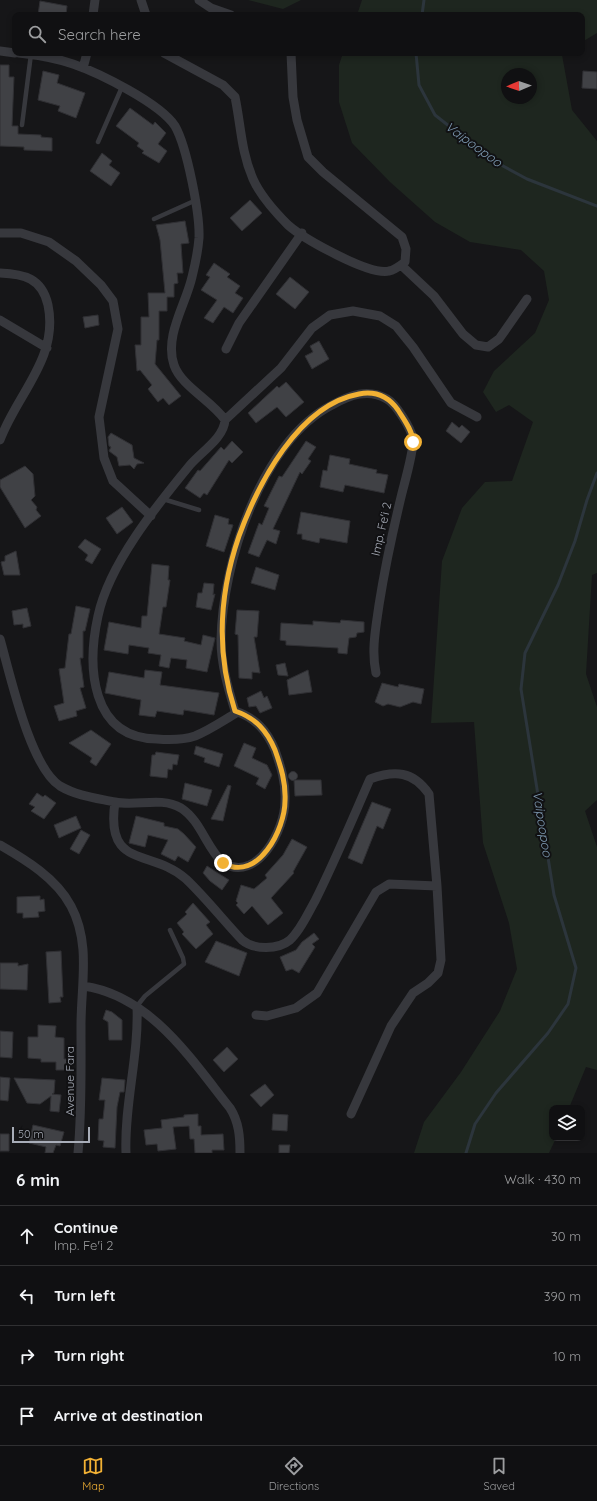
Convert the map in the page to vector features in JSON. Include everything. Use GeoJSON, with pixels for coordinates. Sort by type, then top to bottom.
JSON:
{"type":"FeatureCollection","features":[{"type":"Feature","properties":{"kind":"street"},"geometry":{"type":"LineString","coordinates":[[93,12],[95,0]]}},
{"type":"Feature","properties":{"kind":"street"},"geometry":{"type":"LineString","coordinates":[[141,0],[145,12]]}},
{"type":"Feature","properties":{"kind":"street"},"geometry":{"type":"LineString","coordinates":[[199,0],[211,8],[222,12]]}},
{"type":"Feature","properties":{"kind":"street"},"geometry":{"type":"LineString","coordinates":[[0,51],[12,53]]}},
{"type":"Feature","properties":{"kind":"street"},"geometry":{"type":"LineString","coordinates":[[40,56],[63,61],[82,68],[141,96],[161,110],[175,126],[183,146],[194,201],[199,238],[192,278],[174,333],[171,350],[174,366],[184,380],[220,412],[225,420]]}},
{"type":"Feature","properties":{"kind":"street"},"geometry":{"type":"LineString","coordinates":[[82,68],[86,56]]}},
{"type":"Feature","properties":{"kind":"street"},"geometry":{"type":"LineString","coordinates":[[169,56],[222,85],[235,97],[242,146],[254,180],[264,199],[289,226],[355,264],[376,271],[390,271],[405,262],[406,249],[402,237],[323,172],[308,157],[297,120],[293,97],[291,56]]}},
{"type":"Feature","properties":{"kind":"street"},"geometry":{"type":"LineString","coordinates":[[0,232],[21,232],[49,242],[76,262],[101,285],[113,301],[118,329],[99,417],[104,458],[113,481],[151,516]]}},
{"type":"Feature","properties":{"kind":"street"},"geometry":{"type":"LineString","coordinates":[[226,348],[239,323],[302,234]]}},
{"type":"Feature","properties":{"kind":"street"},"geometry":{"type":"LineString","coordinates":[[401,265],[434,296],[463,334],[476,345],[488,347],[499,339],[527,299]]}},
{"type":"Feature","properties":{"kind":"street"},"geometry":{"type":"LineString","coordinates":[[0,273],[29,277],[40,287],[47,299],[50,316],[50,332],[47,348],[42,362],[0,440]]}},
{"type":"Feature","properties":{"kind":"street"},"geometry":{"type":"LineString","coordinates":[[0,639],[37,757],[46,771],[59,785],[75,793],[115,802],[161,802],[178,807],[192,817],[223,863],[231,867],[239,868],[255,862],[265,853],[279,832],[284,815],[285,785],[280,763],[268,734],[248,716],[238,712],[194,736],[168,740],[146,739],[133,736],[118,728],[100,704],[96,691],[93,670],[94,643],[98,616],[104,594],[117,564],[163,499],[191,464],[223,431],[225,420],[281,368],[312,328],[330,316],[353,311],[380,316],[396,326],[413,347],[451,403],[478,417]]}},
{"type":"Feature","properties":{"kind":"street"},"geometry":{"type":"LineString","coordinates":[[0,320],[47,348]]}},
{"type":"Feature","properties":{"kind":"street","name":"Imp. Fe'i 2"},"geometry":{"type":"LineString","coordinates":[[238,712],[235,711],[231,699],[221,644],[223,613],[229,577],[239,537],[265,477],[287,444],[306,424],[324,409],[343,399],[369,392],[387,399],[399,412],[413,437],[405,482],[384,569],[373,651],[376,673]]}},
{"type":"Feature","properties":{"kind":"street"},"geometry":{"type":"LineString","coordinates":[[115,802],[113,814],[114,834],[123,848],[130,853],[165,867],[185,878],[242,940],[253,946],[275,946],[291,939],[306,918],[327,877],[370,779],[388,773],[404,775],[421,782],[429,794],[437,886],[441,960],[438,973],[428,983],[413,993],[391,1026],[351,1114]]}},
{"type":"Feature","properties":{"kind":"street","name":"Avenue Fara"},"geometry":{"type":"LineString","coordinates":[[0,845],[20,857],[51,880],[70,904],[79,924],[83,946],[83,986],[81,1009],[78,1153]]}},
{"type":"Feature","properties":{"kind":"street"},"geometry":{"type":"LineString","coordinates":[[256,1015],[267,1016],[296,1008],[317,993],[376,892],[389,884],[437,886]]}},
{"type":"Feature","properties":{"kind":"street"},"geometry":{"type":"LineString","coordinates":[[83,986],[95,988],[122,997],[137,1006],[162,1028],[193,1061],[235,1116],[239,1129],[240,1153]]}},
{"type":"Feature","properties":{"kind":"street"},"geometry":{"type":"LineString","coordinates":[[126,1153],[129,1108],[138,1029],[137,1006]]}},
{"type":"Feature","properties":{"kind":"lane"},"geometry":{"type":"LineString","coordinates":[[22,124],[31,56]]}},
{"type":"Feature","properties":{"kind":"lane"},"geometry":{"type":"LineString","coordinates":[[98,142],[122,87]]}},
{"type":"Feature","properties":{"kind":"lane"},"geometry":{"type":"LineString","coordinates":[[154,219],[194,201]]}},
{"type":"Feature","properties":{"kind":"lane"},"geometry":{"type":"LineString","coordinates":[[163,499],[199,510]]}},
{"type":"Feature","properties":{"kind":"lane"},"geometry":{"type":"LineString","coordinates":[[137,1006],[145,996],[184,964],[183,958],[170,930]]}},
{"type":"Feature","properties":{"kind":"shaded area"},"geometry":{"type":"Polygon","coordinates":[[[248,0],[301,0],[283,9],[248,0]]]}},
{"type":"Feature","properties":{"kind":"shaded area"},"geometry":{"type":"Polygon","coordinates":[[[362,0],[597,0],[597,33],[585,40],[585,12],[358,12],[362,0]]]}},
{"type":"Feature","properties":{"kind":"shaded area"},"geometry":{"type":"Polygon","coordinates":[[[342,56],[562,56],[572,110],[597,141],[597,573],[592,575],[586,674],[597,707],[597,800],[585,811],[597,847],[597,1070],[586,1067],[570,1105],[549,1105],[549,1141],[555,1141],[549,1153],[414,1153],[424,1122],[461,1072],[500,1011],[517,969],[509,923],[483,843],[474,722],[431,723],[442,561],[462,508],[485,482],[512,481],[533,422],[509,405],[496,412],[483,392],[494,371],[535,333],[549,300],[544,271],[521,250],[470,242],[435,222],[390,182],[352,143],[339,102],[339,65],[342,56]]]}},
{"type":"Feature","properties":{"kind":"building"},"geometry":{"type":"Polygon","coordinates":[[[40,1],[67,6],[66,12],[38,12],[40,1]]]}},
{"type":"Feature","properties":{"kind":"building"},"geometry":{"type":"Polygon","coordinates":[[[0,65],[9,65],[9,77],[14,77],[12,126],[18,126],[18,134],[41,135],[41,137],[52,138],[52,151],[24,150],[24,147],[0,146],[0,65]]]}},
{"type":"Feature","properties":{"kind":"building"},"geometry":{"type":"Polygon","coordinates":[[[43,71],[59,75],[57,83],[85,93],[76,118],[58,111],[60,106],[38,100],[43,71]]]}},
{"type":"Feature","properties":{"kind":"building"},"geometry":{"type":"Polygon","coordinates":[[[583,71],[597,72],[597,89],[582,88],[583,71]]]}},
{"type":"Feature","properties":{"kind":"building"},"geometry":{"type":"Polygon","coordinates":[[[130,108],[153,125],[155,122],[166,133],[158,144],[167,151],[159,163],[142,153],[144,151],[137,146],[139,143],[116,126],[130,108]]]}},
{"type":"Feature","properties":{"kind":"building"},"geometry":{"type":"Polygon","coordinates":[[[102,153],[112,161],[109,165],[120,173],[111,186],[90,171],[102,153]]]}},
{"type":"Feature","properties":{"kind":"building"},"geometry":{"type":"Polygon","coordinates":[[[250,200],[262,213],[242,231],[230,218],[250,200]]]}},
{"type":"Feature","properties":{"kind":"building"},"geometry":{"type":"Polygon","coordinates":[[[185,221],[189,243],[181,244],[183,273],[177,273],[178,283],[174,284],[174,297],[167,297],[167,311],[159,311],[159,340],[157,340],[155,364],[181,396],[169,405],[163,398],[158,402],[148,389],[152,385],[140,370],[137,371],[135,345],[141,345],[141,317],[149,317],[148,293],[165,293],[160,240],[156,225],[185,221]]]}},
{"type":"Feature","properties":{"kind":"building"},"geometry":{"type":"Polygon","coordinates":[[[214,263],[230,274],[227,277],[240,286],[235,293],[243,298],[233,313],[224,307],[213,323],[204,318],[217,300],[201,290],[210,277],[206,275],[214,263]]]}},
{"type":"Feature","properties":{"kind":"building"},"geometry":{"type":"Polygon","coordinates":[[[290,277],[309,292],[295,309],[276,294],[290,277]]]}},
{"type":"Feature","properties":{"kind":"building"},"geometry":{"type":"Polygon","coordinates":[[[98,315],[99,325],[85,328],[83,317],[98,315]]]}},
{"type":"Feature","properties":{"kind":"building"},"geometry":{"type":"Polygon","coordinates":[[[319,341],[329,359],[312,369],[305,356],[313,352],[310,346],[319,341]]]}},
{"type":"Feature","properties":{"kind":"building"},"geometry":{"type":"Polygon","coordinates":[[[286,382],[304,402],[286,417],[277,407],[256,423],[248,413],[277,386],[279,388],[286,382]]]}},
{"type":"Feature","properties":{"kind":"building"},"geometry":{"type":"Polygon","coordinates":[[[452,422],[459,428],[462,425],[470,432],[461,443],[446,431],[452,422]]]}},
{"type":"Feature","properties":{"kind":"building"},"geometry":{"type":"Polygon","coordinates":[[[111,433],[132,445],[134,458],[144,463],[137,464],[134,469],[130,465],[119,466],[117,457],[109,451],[111,447],[109,446],[108,437],[111,433]]]}},
{"type":"Feature","properties":{"kind":"building"},"geometry":{"type":"Polygon","coordinates":[[[232,441],[243,452],[232,463],[229,460],[207,495],[204,493],[200,498],[185,488],[198,470],[200,471],[221,447],[224,450],[232,441]]]}},
{"type":"Feature","properties":{"kind":"building"},"geometry":{"type":"Polygon","coordinates":[[[306,441],[316,447],[308,459],[311,461],[302,474],[300,472],[273,529],[280,531],[276,544],[267,540],[259,557],[248,553],[259,523],[262,525],[269,508],[264,506],[279,476],[282,477],[306,441]]]}},
{"type":"Feature","properties":{"kind":"building"},"geometry":{"type":"Polygon","coordinates":[[[330,455],[350,459],[349,464],[377,470],[376,473],[388,475],[384,493],[345,485],[343,492],[320,487],[323,470],[327,471],[330,455]]]}},
{"type":"Feature","properties":{"kind":"building"},"geometry":{"type":"Polygon","coordinates":[[[25,466],[33,474],[35,496],[31,500],[37,507],[36,510],[41,516],[25,528],[0,487],[0,480],[25,466]]]}},
{"type":"Feature","properties":{"kind":"building"},"geometry":{"type":"Polygon","coordinates":[[[122,507],[133,522],[117,534],[106,518],[122,507]]]}},
{"type":"Feature","properties":{"kind":"building"},"geometry":{"type":"Polygon","coordinates":[[[301,512],[350,521],[347,543],[320,538],[319,543],[302,539],[302,534],[297,534],[301,512]]]}},
{"type":"Feature","properties":{"kind":"building"},"geometry":{"type":"Polygon","coordinates":[[[215,515],[229,519],[228,524],[233,525],[224,552],[206,546],[215,515]]]}},
{"type":"Feature","properties":{"kind":"building"},"geometry":{"type":"Polygon","coordinates":[[[85,539],[101,549],[92,564],[85,560],[88,555],[78,547],[85,539]]]}},
{"type":"Feature","properties":{"kind":"building"},"geometry":{"type":"Polygon","coordinates":[[[16,551],[20,575],[4,575],[1,562],[5,561],[5,556],[16,551]]]}},
{"type":"Feature","properties":{"kind":"building"},"geometry":{"type":"Polygon","coordinates":[[[152,564],[169,566],[168,580],[170,580],[166,607],[163,607],[159,634],[185,638],[184,641],[201,645],[203,635],[215,638],[207,672],[186,668],[187,660],[171,658],[169,668],[159,666],[161,655],[148,653],[149,648],[129,645],[128,654],[104,650],[109,622],[141,628],[142,616],[147,616],[152,564]]]}},
{"type":"Feature","properties":{"kind":"building"},"geometry":{"type":"Polygon","coordinates":[[[256,567],[279,575],[275,590],[251,583],[256,567]]]}},
{"type":"Feature","properties":{"kind":"building"},"geometry":{"type":"Polygon","coordinates":[[[204,583],[214,584],[213,595],[215,594],[211,610],[196,607],[198,593],[202,593],[204,583]]]}},
{"type":"Feature","properties":{"kind":"building"},"geometry":{"type":"Polygon","coordinates":[[[76,606],[90,609],[85,631],[83,631],[83,658],[80,658],[84,687],[80,688],[86,708],[76,711],[77,716],[59,721],[54,706],[64,703],[59,669],[65,668],[69,634],[71,634],[76,606]]]}},
{"type":"Feature","properties":{"kind":"building"},"geometry":{"type":"Polygon","coordinates":[[[27,608],[31,626],[23,628],[23,624],[14,625],[12,611],[27,608]]]}},
{"type":"Feature","properties":{"kind":"building"},"geometry":{"type":"Polygon","coordinates":[[[237,610],[259,611],[257,637],[254,637],[260,673],[252,672],[252,679],[239,678],[238,635],[235,634],[237,610]]]}},
{"type":"Feature","properties":{"kind":"building"},"geometry":{"type":"Polygon","coordinates":[[[341,620],[364,622],[364,632],[357,633],[356,637],[349,638],[347,654],[338,653],[338,648],[286,645],[286,641],[280,640],[281,623],[313,625],[313,621],[340,623],[341,620]]]}},
{"type":"Feature","properties":{"kind":"building"},"geometry":{"type":"Polygon","coordinates":[[[285,663],[288,676],[278,675],[276,665],[285,663]]]}},
{"type":"Feature","properties":{"kind":"building"},"geometry":{"type":"Polygon","coordinates":[[[145,670],[162,672],[160,685],[219,693],[214,715],[184,710],[183,715],[157,711],[155,717],[139,715],[141,700],[105,693],[109,672],[144,678],[145,670]]]}},
{"type":"Feature","properties":{"kind":"building"},"geometry":{"type":"Polygon","coordinates":[[[308,670],[312,692],[289,695],[287,680],[308,670]]]}},
{"type":"Feature","properties":{"kind":"building"},"geometry":{"type":"Polygon","coordinates":[[[382,683],[398,687],[399,684],[424,689],[421,704],[413,702],[400,707],[388,704],[383,706],[375,702],[382,683]]]}},
{"type":"Feature","properties":{"kind":"building"},"geometry":{"type":"Polygon","coordinates":[[[261,691],[264,698],[267,696],[272,708],[260,713],[256,706],[249,707],[247,698],[261,691]]]}},
{"type":"Feature","properties":{"kind":"building"},"geometry":{"type":"Polygon","coordinates":[[[91,730],[111,744],[96,766],[90,762],[92,758],[69,743],[91,730]]]}},
{"type":"Feature","properties":{"kind":"building"},"geometry":{"type":"Polygon","coordinates":[[[244,743],[256,748],[252,758],[267,765],[272,775],[265,789],[256,784],[259,778],[234,766],[244,743]]]}},
{"type":"Feature","properties":{"kind":"building"},"geometry":{"type":"Polygon","coordinates":[[[196,746],[223,754],[219,767],[204,762],[205,758],[194,754],[196,746]]]}},
{"type":"Feature","properties":{"kind":"building"},"geometry":{"type":"Polygon","coordinates":[[[156,752],[179,755],[177,765],[173,764],[172,770],[168,769],[167,778],[150,776],[152,755],[155,755],[156,752]]]}},
{"type":"Feature","properties":{"kind":"building"},"geometry":{"type":"Polygon","coordinates":[[[293,771],[298,776],[293,781],[288,776],[293,771]]]}},
{"type":"Feature","properties":{"kind":"building"},"geometry":{"type":"Polygon","coordinates":[[[294,780],[321,780],[322,795],[295,796],[294,780]]]}},
{"type":"Feature","properties":{"kind":"building"},"geometry":{"type":"Polygon","coordinates":[[[185,783],[212,790],[207,806],[182,799],[185,783]]]}},
{"type":"Feature","properties":{"kind":"building"},"geometry":{"type":"Polygon","coordinates":[[[228,785],[231,786],[223,821],[211,819],[228,785]]]}},
{"type":"Feature","properties":{"kind":"building"},"geometry":{"type":"Polygon","coordinates":[[[37,793],[43,797],[45,795],[56,803],[44,819],[31,811],[35,807],[29,804],[37,793]]]}},
{"type":"Feature","properties":{"kind":"building"},"geometry":{"type":"Polygon","coordinates":[[[372,802],[391,809],[383,829],[377,826],[362,864],[348,858],[372,802]]]}},
{"type":"Feature","properties":{"kind":"building"},"geometry":{"type":"Polygon","coordinates":[[[76,816],[81,828],[59,838],[54,825],[76,816]]]}},
{"type":"Feature","properties":{"kind":"building"},"geometry":{"type":"Polygon","coordinates":[[[136,816],[164,823],[164,826],[178,829],[184,834],[196,847],[188,862],[178,856],[175,861],[161,854],[168,840],[148,835],[145,847],[129,843],[136,816]]]}},
{"type":"Feature","properties":{"kind":"building"},"geometry":{"type":"Polygon","coordinates":[[[81,830],[90,835],[79,854],[70,849],[81,830]]]}},
{"type":"Feature","properties":{"kind":"building"},"geometry":{"type":"Polygon","coordinates":[[[292,839],[307,847],[293,872],[294,873],[271,898],[283,913],[268,925],[252,906],[244,914],[236,905],[238,903],[236,901],[241,885],[254,889],[267,878],[265,875],[283,855],[292,839]]]}},
{"type":"Feature","properties":{"kind":"building"},"geometry":{"type":"Polygon","coordinates":[[[207,866],[229,880],[222,890],[210,881],[203,873],[207,866]]]}},
{"type":"Feature","properties":{"kind":"building"},"geometry":{"type":"Polygon","coordinates":[[[40,896],[40,900],[44,899],[45,911],[38,912],[39,917],[23,918],[23,913],[17,913],[17,897],[40,896]]]}},
{"type":"Feature","properties":{"kind":"building"},"geometry":{"type":"Polygon","coordinates":[[[193,903],[210,922],[206,925],[213,934],[196,949],[182,934],[184,932],[177,923],[187,914],[185,912],[193,903]]]}},
{"type":"Feature","properties":{"kind":"building"},"geometry":{"type":"Polygon","coordinates":[[[314,933],[319,939],[312,944],[315,947],[299,973],[292,969],[286,971],[280,957],[296,950],[302,942],[314,933]]]}},
{"type":"Feature","properties":{"kind":"building"},"geometry":{"type":"Polygon","coordinates":[[[216,941],[247,953],[239,976],[205,962],[216,941]]]}},
{"type":"Feature","properties":{"kind":"building"},"geometry":{"type":"Polygon","coordinates":[[[61,951],[63,997],[60,997],[61,1002],[49,1003],[46,952],[61,951]]]}},
{"type":"Feature","properties":{"kind":"building"},"geometry":{"type":"Polygon","coordinates":[[[0,963],[18,963],[18,966],[28,964],[27,990],[0,989],[0,963]]]}},
{"type":"Feature","properties":{"kind":"building"},"geometry":{"type":"Polygon","coordinates":[[[106,1010],[112,1012],[122,1020],[122,1040],[109,1040],[108,1022],[103,1019],[106,1010]]]}},
{"type":"Feature","properties":{"kind":"building"},"geometry":{"type":"Polygon","coordinates":[[[38,1025],[56,1026],[55,1037],[64,1038],[64,1059],[67,1059],[67,1070],[56,1070],[56,1062],[41,1062],[41,1059],[28,1058],[28,1037],[38,1037],[38,1025]]]}},
{"type":"Feature","properties":{"kind":"building"},"geometry":{"type":"Polygon","coordinates":[[[0,1031],[13,1032],[12,1058],[0,1057],[0,1031]]]}},
{"type":"Feature","properties":{"kind":"building"},"geometry":{"type":"Polygon","coordinates":[[[227,1047],[238,1059],[224,1072],[213,1060],[227,1047]]]}},
{"type":"Feature","properties":{"kind":"building"},"geometry":{"type":"Polygon","coordinates":[[[0,1077],[10,1078],[8,1101],[0,1100],[0,1077]]]}},
{"type":"Feature","properties":{"kind":"building"},"geometry":{"type":"Polygon","coordinates":[[[14,1078],[55,1080],[54,1093],[52,1094],[61,1095],[59,1112],[50,1111],[51,1096],[40,1104],[27,1103],[14,1078]]]}},
{"type":"Feature","properties":{"kind":"building"},"geometry":{"type":"Polygon","coordinates":[[[102,1078],[125,1080],[124,1092],[120,1092],[117,1107],[115,1148],[103,1147],[104,1141],[98,1140],[99,1119],[103,1119],[105,1100],[99,1100],[102,1078]]]}},
{"type":"Feature","properties":{"kind":"building"},"geometry":{"type":"Polygon","coordinates":[[[265,1084],[274,1095],[261,1107],[250,1095],[265,1084]]]}},
{"type":"Feature","properties":{"kind":"building"},"geometry":{"type":"Polygon","coordinates":[[[198,1114],[198,1126],[201,1126],[201,1135],[223,1134],[224,1150],[212,1150],[212,1153],[195,1153],[194,1139],[190,1139],[189,1126],[173,1127],[176,1149],[158,1151],[157,1144],[146,1145],[144,1130],[162,1128],[161,1120],[184,1117],[184,1115],[198,1114]]]}},
{"type":"Feature","properties":{"kind":"building"},"geometry":{"type":"Polygon","coordinates":[[[273,1114],[288,1115],[287,1131],[272,1130],[273,1114]]]}},
{"type":"Feature","properties":{"kind":"building"},"geometry":{"type":"Polygon","coordinates":[[[33,1125],[64,1132],[60,1146],[56,1145],[53,1153],[45,1153],[46,1147],[29,1143],[33,1125]]]}},
{"type":"Feature","properties":{"kind":"building"},"geometry":{"type":"Polygon","coordinates":[[[0,1134],[9,1134],[9,1151],[0,1151],[0,1134]]]}},
{"type":"Feature","properties":{"kind":"building"},"geometry":{"type":"Polygon","coordinates":[[[279,1145],[290,1145],[289,1153],[279,1153],[279,1145]]]}},
{"type":"Feature","properties":{"kind":"waterway","name":"Vaipoopoo"},"geometry":{"type":"LineString","coordinates":[[422,12],[424,0]]}},
{"type":"Feature","properties":{"kind":"waterway","name":"Vaipoopoo"},"geometry":{"type":"LineString","coordinates":[[416,56],[419,85],[435,115],[492,160],[527,179],[597,206]]}},
{"type":"Feature","properties":{"kind":"waterway","name":"Vaipoopoo"},"geometry":{"type":"LineString","coordinates":[[466,1153],[475,1124],[496,1093],[548,1033],[568,1004],[576,968],[554,895],[521,689],[525,653],[558,585],[575,541],[587,500],[597,473]]}},
{"type":"Feature","properties":{"kind":"route"},"geometry":{"type":"LineString","coordinates":[[223,863],[235,868],[244,867],[255,862],[265,853],[279,832],[283,819],[285,802],[285,785],[280,763],[268,734],[259,724],[248,716],[235,711],[227,685],[221,644],[223,613],[229,577],[239,537],[265,477],[287,444],[306,424],[324,409],[356,394],[369,392],[387,399],[392,403],[403,417],[413,437],[413,442]]}}]}
